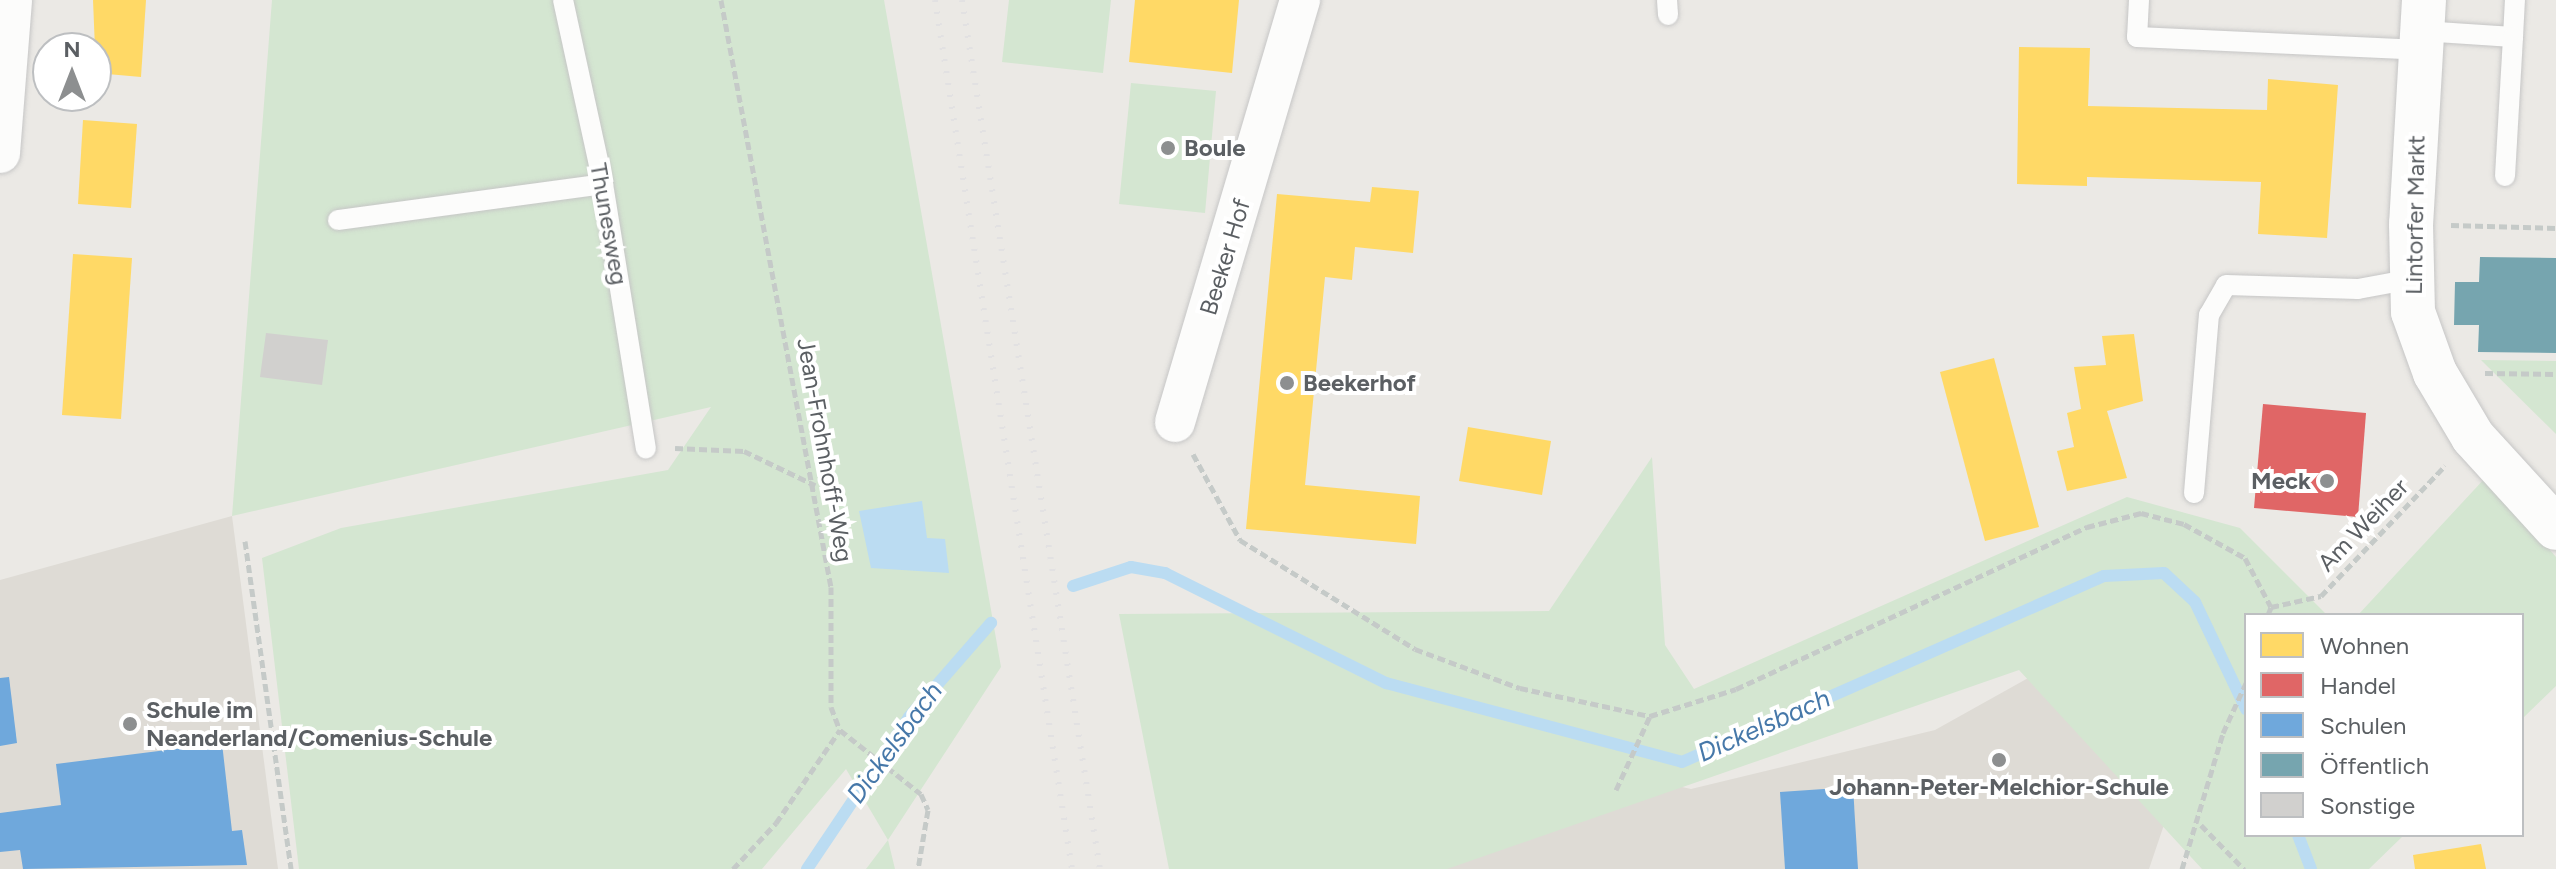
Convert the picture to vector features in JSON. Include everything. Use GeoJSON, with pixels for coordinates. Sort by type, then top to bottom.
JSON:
{"type":"FeatureCollection","features":[{"type":"Feature","properties":{"kind":"main road","name":"Lintorfer Markt"},"geometry":{"type":"LineString","coordinates":[[2423,27],[2411,224],[2413,312],[2435,373],[2473,437],[2556,528]]}},
{"type":"Feature","properties":{"kind":"street"},"geometry":{"type":"LineString","coordinates":[[0,153],[12,0]]}},
{"type":"Feature","properties":{"kind":"street","name":"Beeker Hof"},"geometry":{"type":"LineString","coordinates":[[1175,422],[1300,0]]}},
{"type":"Feature","properties":{"kind":"lane","name":"Thunesweg"},"geometry":{"type":"LineString","coordinates":[[563,0],[603,184],[646,449]]}},
{"type":"Feature","properties":{"kind":"lane"},"geometry":{"type":"LineString","coordinates":[[2139,0],[2137,37],[2423,27],[2513,37]]}},
{"type":"Feature","properties":{"kind":"lane"},"geometry":{"type":"LineString","coordinates":[[2505,176],[2515,0]]}},
{"type":"Feature","properties":{"kind":"lane"},"geometry":{"type":"LineString","coordinates":[[338,220],[603,184]]}},
{"type":"Feature","properties":{"kind":"lane"},"geometry":{"type":"LineString","coordinates":[[2194,493],[2209,315],[2226,285],[2358,289],[2412,279]]}},
{"type":"Feature","properties":{"kind":"path","name":"Jean-Frohnhoff-Weg"},"geometry":{"type":"LineString","coordinates":[[721,0],[815,485],[831,587],[831,707],[840,730]]}},
{"type":"Feature","properties":{"kind":"path"},"geometry":{"type":"LineString","coordinates":[[2411,224],[2556,228]]}},
{"type":"Feature","properties":{"kind":"path"},"geometry":{"type":"LineString","coordinates":[[2435,373],[2556,374]]}},
{"type":"Feature","properties":{"kind":"path"},"geometry":{"type":"LineString","coordinates":[[1175,422],[1240,540],[1415,649],[1520,688],[1650,716],[1736,689],[2087,527],[2141,513],[2184,524],[2245,558],[2271,607],[2269,613]]}},
{"type":"Feature","properties":{"kind":"path","name":"Am Weiher"},"geometry":{"type":"LineString","coordinates":[[2271,607],[2321,596],[2473,437]]}},
{"type":"Feature","properties":{"kind":"path"},"geometry":{"type":"LineString","coordinates":[[646,449],[744,451],[815,485]]}},
{"type":"Feature","properties":{"kind":"path"},"geometry":{"type":"LineString","coordinates":[[245,541],[291,869]]}},
{"type":"Feature","properties":{"kind":"path"},"geometry":{"type":"LineString","coordinates":[[2182,869],[2201,825],[2223,733],[2244,687]]}},
{"type":"Feature","properties":{"kind":"path"},"geometry":{"type":"LineString","coordinates":[[1616,790],[1650,716]]}},
{"type":"Feature","properties":{"kind":"path"},"geometry":{"type":"LineString","coordinates":[[733,869],[776,823],[840,730],[900,773],[928,810],[918,869]]}},
{"type":"Feature","properties":{"kind":"path"},"geometry":{"type":"LineString","coordinates":[[2201,825],[2244,869]]}},
{"type":"Feature","properties":{"kind":"shaded area","name":"Schule im Neanderland/Comenius-Schule"},"geometry":{"type":"Polygon","coordinates":[[[232,516],[278,869],[0,869],[0,580],[232,516]]]}},
{"type":"Feature","properties":{"kind":"shaded area","name":"Johann-Peter-Melchior-Schule"},"geometry":{"type":"Polygon","coordinates":[[[2130,621],[2201,716],[2149,869],[1345,869],[1427,730],[1691,789],[1935,730],[2130,621]]]}},
{"type":"Feature","properties":{"kind":"green space"},"geometry":{"type":"Polygon","coordinates":[[[272,0],[884,0],[1001,667],[888,840],[846,769],[762,869],[299,869],[262,558],[341,528],[668,470],[711,407],[232,516],[272,0]]]}},
{"type":"Feature","properties":{"kind":"green space"},"geometry":{"type":"Polygon","coordinates":[[[1009,0],[1111,0],[1103,73],[1002,62],[1009,0]]]}},
{"type":"Feature","properties":{"kind":"green space","name":"Boule"},"geometry":{"type":"Polygon","coordinates":[[[1131,83],[1216,91],[1205,213],[1119,204],[1131,83]]]}},
{"type":"Feature","properties":{"kind":"green space"},"geometry":{"type":"Polygon","coordinates":[[[2481,360],[2556,361],[2556,434],[2481,360]]]}},
{"type":"Feature","properties":{"kind":"green space"},"geometry":{"type":"Polygon","coordinates":[[[1652,457],[1665,645],[1694,689],[2127,497],[2240,528],[2325,613],[2244,613],[2244,837],[2402,837],[2369,869],[2202,869],[2019,670],[1447,869],[1169,869],[1119,614],[1549,611],[1652,457]]]}},
{"type":"Feature","properties":{"kind":"green space"},"geometry":{"type":"Polygon","coordinates":[[[2486,477],[2556,557],[2556,686],[2524,717],[2524,613],[2360,613],[2486,477]]]}},
{"type":"Feature","properties":{"kind":"green space"},"geometry":{"type":"Polygon","coordinates":[[[888,840],[895,869],[866,869],[888,840]]]}},
{"type":"Feature","properties":{"kind":"water"},"geometry":{"type":"Polygon","coordinates":[[[922,501],[927,538],[945,539],[949,573],[871,568],[859,511],[922,501]]]}},
{"type":"Feature","properties":{"kind":"building: Wohnen"},"geometry":{"type":"Polygon","coordinates":[[[93,0],[146,0],[141,77],[112,74],[112,32],[94,32],[93,0]]]}},
{"type":"Feature","properties":{"kind":"building: Wohnen"},"geometry":{"type":"Polygon","coordinates":[[[1135,0],[1239,0],[1232,73],[1129,62],[1135,0]]]}},
{"type":"Feature","properties":{"kind":"building: Wohnen"},"geometry":{"type":"Polygon","coordinates":[[[2019,47],[2090,48],[2088,106],[2267,110],[2268,79],[2338,85],[2327,238],[2258,234],[2261,182],[2087,177],[2087,186],[2017,184],[2019,47]]]}},
{"type":"Feature","properties":{"kind":"building: Wohnen"},"geometry":{"type":"Polygon","coordinates":[[[83,120],[137,124],[131,208],[78,204],[83,120]]]}},
{"type":"Feature","properties":{"kind":"building: Wohnen","name":"Beekerhof"},"geometry":{"type":"Polygon","coordinates":[[[1372,187],[1419,191],[1413,253],[1355,247],[1352,280],[1325,277],[1305,485],[1420,496],[1416,544],[1246,529],[1277,194],[1370,202],[1372,187]]]}},
{"type":"Feature","properties":{"kind":"building: Wohnen"},"geometry":{"type":"Polygon","coordinates":[[[73,254],[132,258],[121,419],[62,415],[73,254]]]}},
{"type":"Feature","properties":{"kind":"building: Wohnen"},"geometry":{"type":"Polygon","coordinates":[[[2134,334],[2143,401],[2107,411],[2127,478],[2067,491],[2057,451],[2074,447],[2067,413],[2081,409],[2074,367],[2106,365],[2102,336],[2134,334]]]}},
{"type":"Feature","properties":{"kind":"building: Wohnen"},"geometry":{"type":"Polygon","coordinates":[[[1994,358],[2039,527],[1985,541],[1940,372],[1994,358]]]}},
{"type":"Feature","properties":{"kind":"building: Wohnen"},"geometry":{"type":"Polygon","coordinates":[[[1468,427],[1551,441],[1542,495],[1459,481],[1468,427]]]}},
{"type":"Feature","properties":{"kind":"building: Wohnen"},"geometry":{"type":"Polygon","coordinates":[[[2481,844],[2486,869],[2415,869],[2413,855],[2481,844]]]}},
{"type":"Feature","properties":{"kind":"building: Handel"},"geometry":{"type":"Polygon","coordinates":[[[2263,404],[2366,413],[2358,517],[2254,508],[2263,404]]]}},
{"type":"Feature","properties":{"kind":"building: Schulen"},"geometry":{"type":"Polygon","coordinates":[[[9,677],[17,743],[0,746],[0,678],[9,677]]]}},
{"type":"Feature","properties":{"kind":"building: Schulen"},"geometry":{"type":"Polygon","coordinates":[[[222,743],[232,831],[242,830],[247,865],[23,869],[20,850],[0,852],[0,813],[61,805],[56,764],[222,743]]]}},
{"type":"Feature","properties":{"kind":"building: Schulen"},"geometry":{"type":"Polygon","coordinates":[[[1853,787],[1858,869],[1785,869],[1780,792],[1853,787]]]}},
{"type":"Feature","properties":{"kind":"building: Öffentlich"},"geometry":{"type":"Polygon","coordinates":[[[2480,257],[2556,258],[2556,353],[2478,352],[2479,325],[2454,325],[2455,282],[2479,282],[2480,257]]]}},
{"type":"Feature","properties":{"kind":"building: Sonstige"},"geometry":{"type":"Polygon","coordinates":[[[266,333],[328,340],[322,385],[260,377],[266,333]]]}},
{"type":"Feature","properties":{"kind":"waterway","name":"Dickelsbach"},"geometry":{"type":"LineString","coordinates":[[1073,586],[1131,567],[1165,573],[1386,683],[1682,762],[2104,576],[2164,573],[2195,602],[2244,705]]}},
{"type":"Feature","properties":{"kind":"waterway","name":"Dickelsbach"},"geometry":{"type":"LineString","coordinates":[[807,869],[909,717],[991,623]]}},
{"type":"Feature","properties":{"kind":"waterway","name":"Dickelsbach"},"geometry":{"type":"LineString","coordinates":[[2299,837],[2311,869]]}},
{"type":"Feature","properties":{"kind":"railway"},"geometry":{"type":"LineString","coordinates":[[935,0],[1072,869]]}},
{"type":"Feature","properties":{"kind":"railway"},"geometry":{"type":"LineString","coordinates":[[962,0],[1100,869]]}},
{"type":"Feature","properties":{"kind":"place","name":"Boule"},"geometry":{"type":"Point","coordinates":[1168,148]}},
{"type":"Feature","properties":{"kind":"place","name":"Beekerhof"},"geometry":{"type":"Point","coordinates":[1287,383]}},
{"type":"Feature","properties":{"kind":"place","name":"Meck"},"geometry":{"type":"Point","coordinates":[2327,481]}},
{"type":"Feature","properties":{"kind":"place","name":"Schule im Neanderland/Comenius-Schule"},"geometry":{"type":"Point","coordinates":[130,724]}},
{"type":"Feature","properties":{"kind":"place","name":"Johann-Peter-Melchior-Schule"},"geometry":{"type":"Point","coordinates":[1999,760]}}]}
